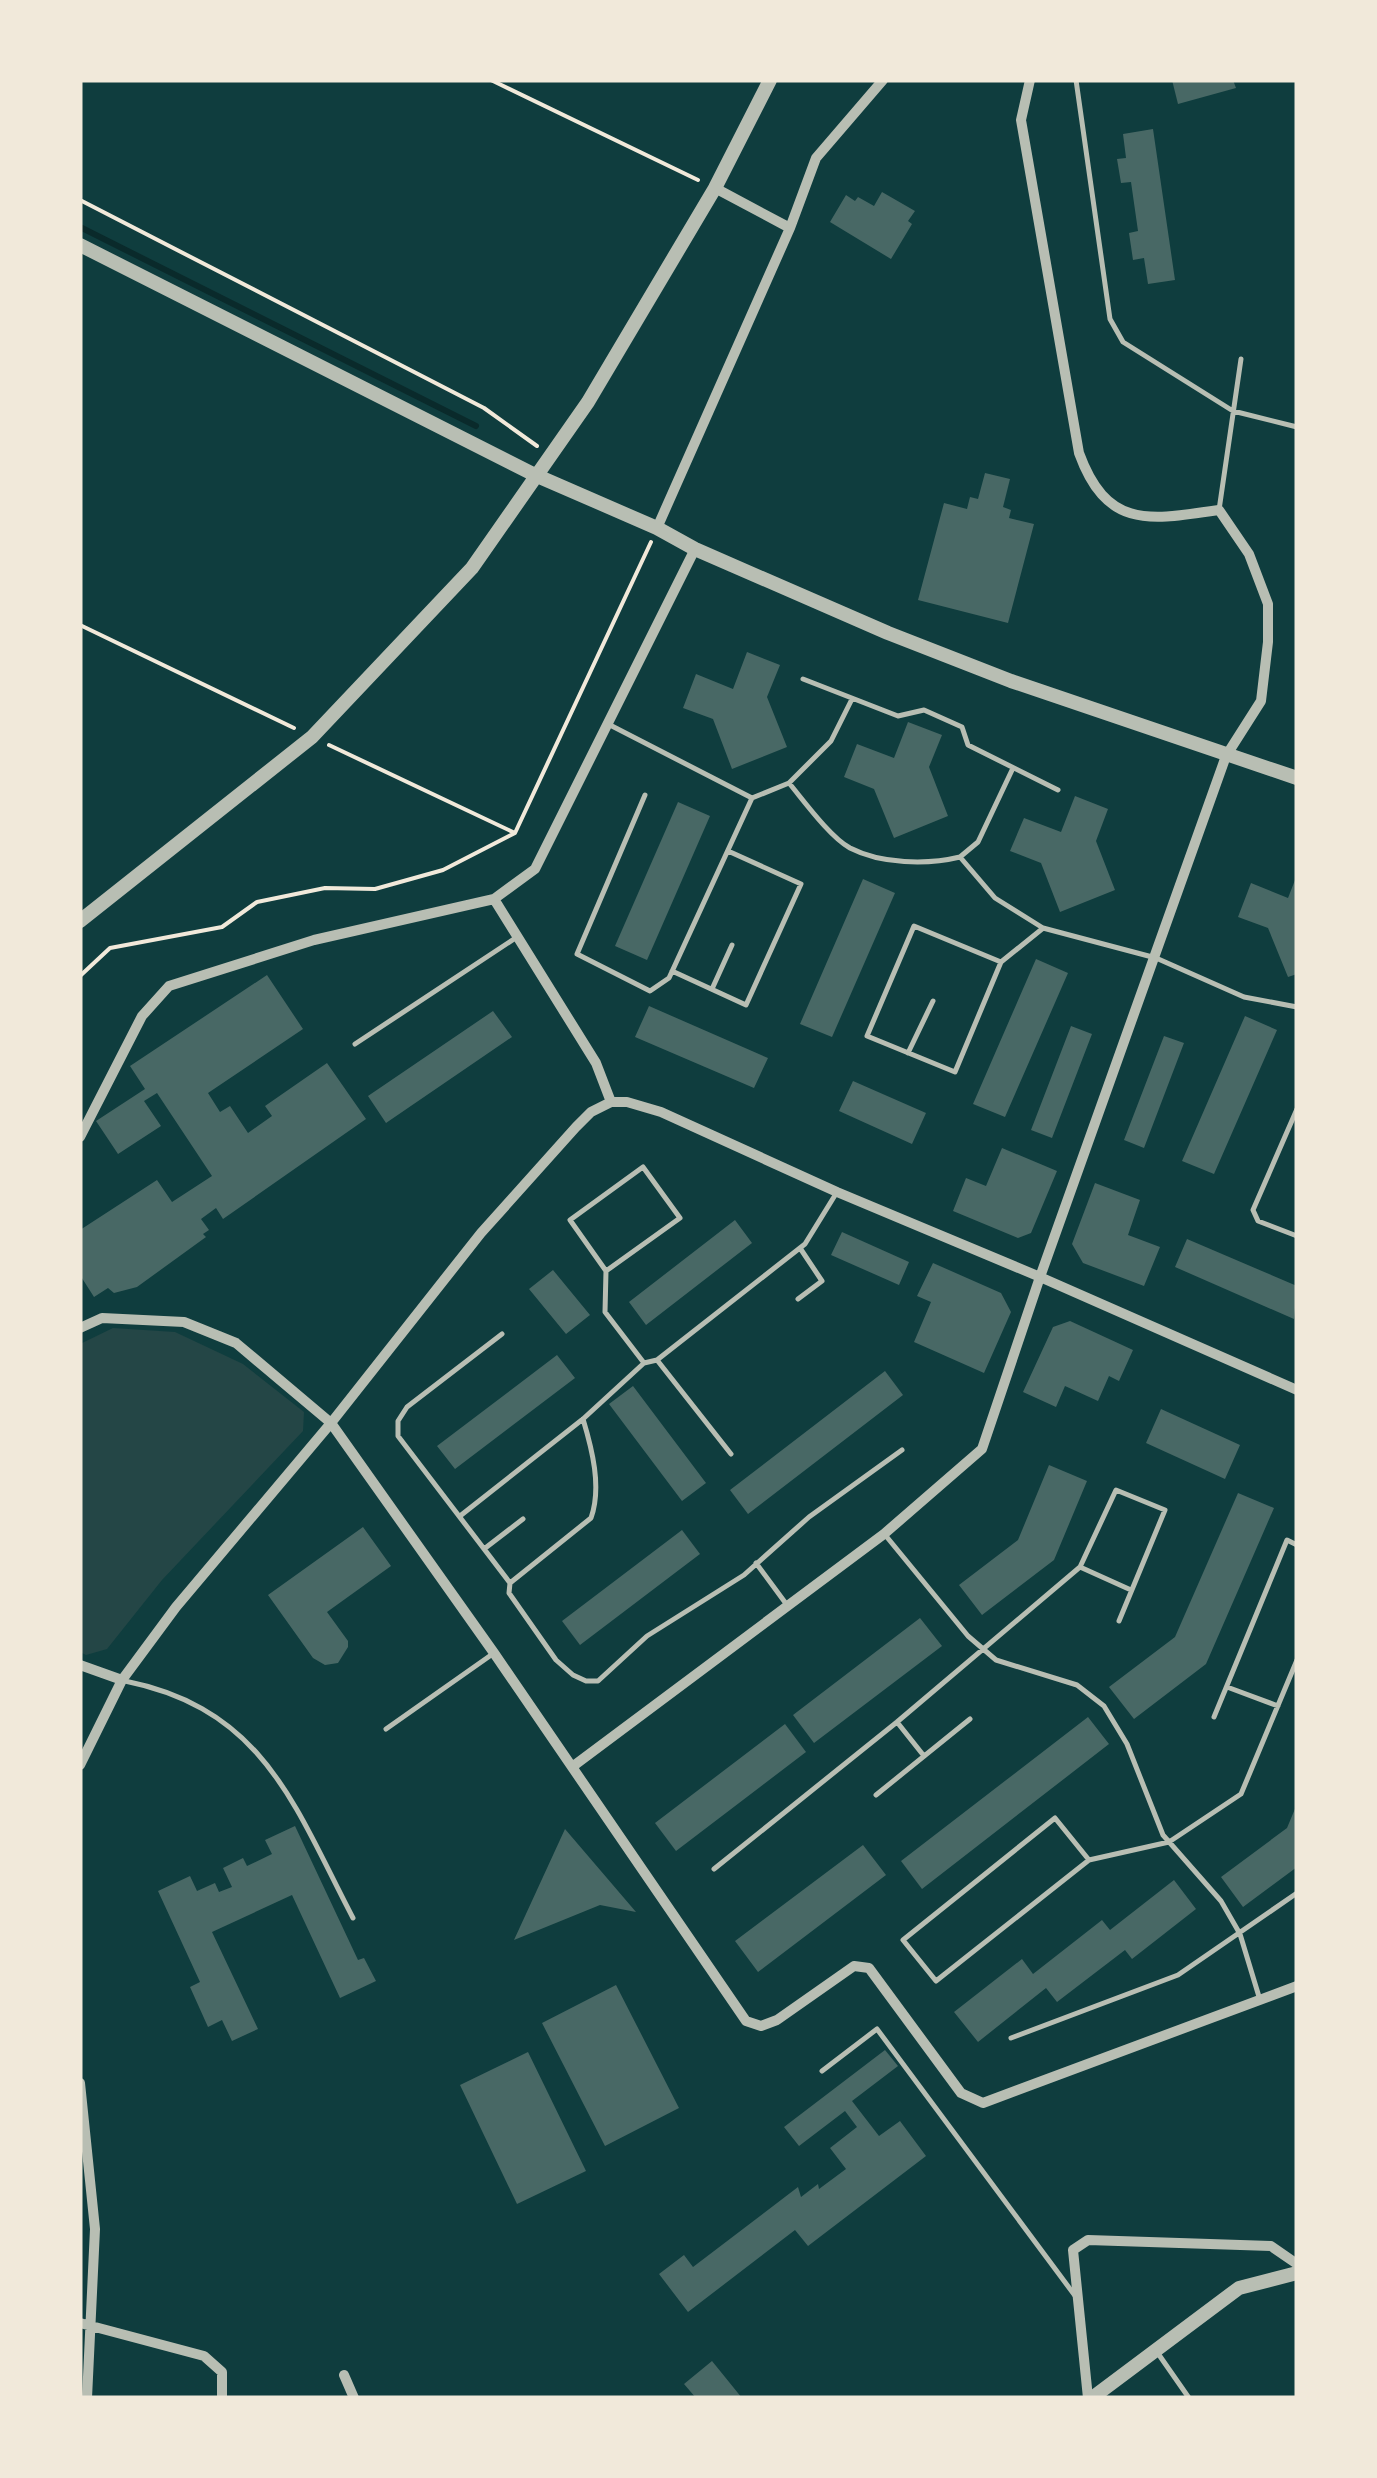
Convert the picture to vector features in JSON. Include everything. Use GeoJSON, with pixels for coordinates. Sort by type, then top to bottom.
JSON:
{"type":"FeatureCollection","features":[{"type":"Feature","properties":{"kind":"street"},"geometry":{"type":"LineString","coordinates":[[80,921],[312,736],[472,568],[588,402],[715,188],[770,80]]}},
{"type":"Feature","properties":{"kind":"street"},"geometry":{"type":"LineString","coordinates":[[657,528],[790,228],[816,158],[883,80]]}},
{"type":"Feature","properties":{"kind":"street"},"geometry":{"type":"LineString","coordinates":[[572,1767],[884,1534],[982,1449],[1226,756],[1260,701],[1268,642],[1268,604],[1249,554],[1219,510],[1154,519],[1112,506],[1090,482],[1079,452],[1021,120],[1030,80]]}},
{"type":"Feature","properties":{"kind":"street"},"geometry":{"type":"LineString","coordinates":[[715,188],[790,228]]}},
{"type":"Feature","properties":{"kind":"street"},"geometry":{"type":"LineString","coordinates":[[80,245],[535,475],[657,528],[695,550],[1011,681],[1297,778]]}},
{"type":"Feature","properties":{"kind":"street"},"geometry":{"type":"LineString","coordinates":[[80,1137],[142,1016],[169,986],[314,940],[494,899],[536,869],[695,550]]}},
{"type":"Feature","properties":{"kind":"street"},"geometry":{"type":"LineString","coordinates":[[494,899],[596,1063],[611,1102]]}},
{"type":"Feature","properties":{"kind":"street"},"geometry":{"type":"LineString","coordinates":[[81,1758],[122,1680],[201,1577],[331,1424],[481,1233],[584,1119],[611,1102],[661,1112],[1297,1390]]}},
{"type":"Feature","properties":{"kind":"street"},"geometry":{"type":"LineString","coordinates":[[80,1328],[102,1318],[184,1322],[236,1343],[331,1424],[494,1653],[746,2021],[760,2026],[777,2020],[854,1966],[868,1968],[962,2093],[983,2103],[1297,1986]]}},
{"type":"Feature","properties":{"kind":"street"},"geometry":{"type":"LineString","coordinates":[[80,1665],[122,1680]]}},
{"type":"Feature","properties":{"kind":"street"},"geometry":{"type":"LineString","coordinates":[[80,2083],[95,2229],[85,2325],[87,2398]]}},
{"type":"Feature","properties":{"kind":"street"},"geometry":{"type":"LineString","coordinates":[[1090,2398],[1073,2250],[1088,2240],[1271,2246],[1297,2264]]}},
{"type":"Feature","properties":{"kind":"street"},"geometry":{"type":"LineString","coordinates":[[1090,2398],[1239,2288],[1297,2272]]}},
{"type":"Feature","properties":{"kind":"street"},"geometry":{"type":"LineString","coordinates":[[85,2325],[204,2356],[222,2372],[222,2398]]}},
{"type":"Feature","properties":{"kind":"street"},"geometry":{"type":"LineString","coordinates":[[344,2375],[354,2398]]}},
{"type":"Feature","properties":{"kind":"lane"},"geometry":{"type":"LineString","coordinates":[[1076,80],[1110,319],[1122,342],[1233,411],[1297,427]]}},
{"type":"Feature","properties":{"kind":"lane"},"geometry":{"type":"LineString","coordinates":[[1219,510],[1241,360]]}},
{"type":"Feature","properties":{"kind":"lane"},"geometry":{"type":"LineString","coordinates":[[802,679],[898,716],[924,710],[962,727],[968,745],[1058,790]]}},
{"type":"Feature","properties":{"kind":"lane"},"geometry":{"type":"LineString","coordinates":[[644,795],[577,954],[650,990],[669,978],[752,798],[788,783],[831,740],[853,698]]}},
{"type":"Feature","properties":{"kind":"lane"},"geometry":{"type":"LineString","coordinates":[[608,724],[752,798]]}},
{"type":"Feature","properties":{"kind":"lane"},"geometry":{"type":"LineString","coordinates":[[788,783],[848,847],[904,862],[934,863],[960,856],[978,842],[1013,768]]}},
{"type":"Feature","properties":{"kind":"lane"},"geometry":{"type":"LineString","coordinates":[[672,971],[746,1005],[801,884],[728,850]]}},
{"type":"Feature","properties":{"kind":"lane"},"geometry":{"type":"LineString","coordinates":[[960,856],[994,898],[1043,928],[1156,958],[1244,997],[1297,1007]]}},
{"type":"Feature","properties":{"kind":"lane"},"geometry":{"type":"LineString","coordinates":[[1001,962],[914,926],[867,1036],[954,1072],[1001,962],[1043,928]]}},
{"type":"Feature","properties":{"kind":"lane"},"geometry":{"type":"LineString","coordinates":[[354,1044],[517,937]]}},
{"type":"Feature","properties":{"kind":"lane"},"geometry":{"type":"LineString","coordinates":[[712,989],[732,945]]}},
{"type":"Feature","properties":{"kind":"lane"},"geometry":{"type":"LineString","coordinates":[[908,1053],[933,1001]]}},
{"type":"Feature","properties":{"kind":"lane"},"geometry":{"type":"LineString","coordinates":[[1297,1109],[1254,1210],[1258,1221],[1297,1235]]}},
{"type":"Feature","properties":{"kind":"lane"},"geometry":{"type":"LineString","coordinates":[[606,1270],[680,1218],[643,1167],[570,1220],[606,1270],[605,1312],[644,1363]]}},
{"type":"Feature","properties":{"kind":"lane"},"geometry":{"type":"LineString","coordinates":[[460,1516],[583,1419],[644,1363],[658,1360],[800,1248],[837,1192]]}},
{"type":"Feature","properties":{"kind":"lane"},"geometry":{"type":"LineString","coordinates":[[798,1300],[822,1281],[800,1248]]}},
{"type":"Feature","properties":{"kind":"lane"},"geometry":{"type":"LineString","coordinates":[[502,1334],[407,1407],[398,1420],[398,1436],[510,1583],[509,1594],[556,1660],[586,1682],[598,1681],[648,1636],[710,1600],[836,1497],[902,1450]]}},
{"type":"Feature","properties":{"kind":"lane"},"geometry":{"type":"LineString","coordinates":[[658,1360],[731,1454]]}},
{"type":"Feature","properties":{"kind":"lane"},"geometry":{"type":"LineString","coordinates":[[510,1583],[591,1518],[596,1503],[592,1446],[583,1419]]}},
{"type":"Feature","properties":{"kind":"lane"},"geometry":{"type":"LineString","coordinates":[[714,1869],[1080,1567],[1116,1490],[1164,1510],[1118,1621]]}},
{"type":"Feature","properties":{"kind":"lane"},"geometry":{"type":"LineString","coordinates":[[484,1549],[523,1519]]}},
{"type":"Feature","properties":{"kind":"lane"},"geometry":{"type":"LineString","coordinates":[[884,1534],[968,1636],[996,1660],[1077,1685],[1104,1706],[1127,1744],[1162,1835],[1221,1902],[1240,1934],[1260,2000]]}},
{"type":"Feature","properties":{"kind":"lane"},"geometry":{"type":"LineString","coordinates":[[1214,1717],[1287,1540],[1297,1545]]}},
{"type":"Feature","properties":{"kind":"lane"},"geometry":{"type":"LineString","coordinates":[[756,1562],[788,1606]]}},
{"type":"Feature","properties":{"kind":"lane"},"geometry":{"type":"LineString","coordinates":[[1080,1567],[1132,1590]]}},
{"type":"Feature","properties":{"kind":"lane"},"geometry":{"type":"LineString","coordinates":[[386,1729],[494,1653]]}},
{"type":"Feature","properties":{"kind":"lane"},"geometry":{"type":"LineString","coordinates":[[1089,1860],[1055,1818],[903,1940],[936,1982],[1089,1860],[1169,1842],[1241,1794],[1297,1660]]}},
{"type":"Feature","properties":{"kind":"lane"},"geometry":{"type":"LineString","coordinates":[[122,1680],[163,1689],[215,1715],[250,1742],[281,1780],[353,1918]]}},
{"type":"Feature","properties":{"kind":"lane"},"geometry":{"type":"LineString","coordinates":[[1227,1687],[1278,1706]]}},
{"type":"Feature","properties":{"kind":"lane"},"geometry":{"type":"LineString","coordinates":[[876,1795],[970,1719]]}},
{"type":"Feature","properties":{"kind":"lane"},"geometry":{"type":"LineString","coordinates":[[896,1722],[924,1756]]}},
{"type":"Feature","properties":{"kind":"lane"},"geometry":{"type":"LineString","coordinates":[[1011,2038],[1178,1975],[1297,1893]]}},
{"type":"Feature","properties":{"kind":"lane"},"geometry":{"type":"LineString","coordinates":[[822,2071],[877,2029],[1078,2300]]}},
{"type":"Feature","properties":{"kind":"lane"},"geometry":{"type":"LineString","coordinates":[[1155,2349],[1188,2398]]}},
{"type":"Feature","properties":{"kind":"path"},"geometry":{"type":"LineString","coordinates":[[490,80],[715,188]]}},
{"type":"Feature","properties":{"kind":"path"},"geometry":{"type":"LineString","coordinates":[[80,200],[484,408],[549,455]]}},
{"type":"Feature","properties":{"kind":"path"},"geometry":{"type":"LineString","coordinates":[[80,976],[110,948],[222,927],[257,902],[324,888],[375,888],[442,870],[515,833],[657,528]]}},
{"type":"Feature","properties":{"kind":"shaded area"},"geometry":{"type":"Polygon","coordinates":[[[113,1328],[175,1332],[243,1364],[304,1412],[303,1431],[162,1580],[107,1649],[86,1655],[80,1652],[80,1344],[113,1328]]]}},
{"type":"Feature","properties":{"kind":"building"},"geometry":{"type":"Polygon","coordinates":[[[1172,80],[1233,80],[1236,88],[1178,104],[1172,80]]]}},
{"type":"Feature","properties":{"kind":"building"},"geometry":{"type":"Polygon","coordinates":[[[1153,129],[1175,280],[1148,284],[1144,258],[1133,260],[1129,233],[1138,231],[1131,182],[1121,183],[1117,159],[1126,158],[1123,134],[1153,129]]]}},
{"type":"Feature","properties":{"kind":"building"},"geometry":{"type":"Polygon","coordinates":[[[882,192],[915,211],[908,221],[912,224],[891,259],[830,222],[846,195],[874,206],[882,192]]]}},
{"type":"Feature","properties":{"kind":"building"},"geometry":{"type":"Polygon","coordinates":[[[985,473],[1010,479],[1003,507],[1011,510],[1009,518],[1034,524],[1008,623],[918,600],[944,503],[967,509],[970,497],[978,499],[985,473]]]}},
{"type":"Feature","properties":{"kind":"building"},"geometry":{"type":"Polygon","coordinates":[[[747,652],[780,665],[767,697],[787,747],[732,769],[713,719],[683,708],[696,674],[733,689],[747,652]]]}},
{"type":"Feature","properties":{"kind":"building"},"geometry":{"type":"Polygon","coordinates":[[[908,722],[942,735],[929,767],[948,816],[894,838],[874,789],[844,777],[857,744],[894,758],[908,722]]]}},
{"type":"Feature","properties":{"kind":"building"},"geometry":{"type":"Polygon","coordinates":[[[1075,796],[1108,809],[1096,841],[1115,890],[1060,912],[1041,863],[1010,851],[1024,818],[1061,832],[1075,796]]]}},
{"type":"Feature","properties":{"kind":"building"},"geometry":{"type":"Polygon","coordinates":[[[678,802],[710,816],[647,960],[615,946],[678,802]]]}},
{"type":"Feature","properties":{"kind":"building"},"geometry":{"type":"Polygon","coordinates":[[[1297,875],[1297,974],[1288,977],[1268,928],[1238,917],[1251,883],[1288,898],[1297,875]]]}},
{"type":"Feature","properties":{"kind":"building"},"geometry":{"type":"Polygon","coordinates":[[[863,879],[895,893],[832,1037],[800,1024],[863,879]]]}},
{"type":"Feature","properties":{"kind":"building"},"geometry":{"type":"Polygon","coordinates":[[[1036,959],[1068,973],[1005,1117],[973,1104],[1036,959]]]}},
{"type":"Feature","properties":{"kind":"building"},"geometry":{"type":"Polygon","coordinates":[[[267,975],[303,1029],[208,1093],[220,1112],[230,1106],[248,1133],[272,1116],[265,1106],[327,1063],[366,1119],[223,1219],[216,1208],[201,1219],[209,1230],[203,1234],[206,1237],[137,1287],[114,1293],[108,1288],[94,1297],[80,1275],[80,1230],[157,1180],[172,1202],[212,1176],[157,1093],[144,1101],[161,1126],[118,1154],[96,1121],[145,1089],[130,1066],[267,975]]]}},
{"type":"Feature","properties":{"kind":"building"},"geometry":{"type":"Polygon","coordinates":[[[649,1006],[768,1058],[754,1088],[635,1037],[649,1006]]]}},
{"type":"Feature","properties":{"kind":"building"},"geometry":{"type":"Polygon","coordinates":[[[493,1011],[512,1037],[386,1123],[368,1096],[493,1011]]]}},
{"type":"Feature","properties":{"kind":"building"},"geometry":{"type":"Polygon","coordinates":[[[1245,1016],[1277,1030],[1214,1174],[1182,1161],[1245,1016]]]}},
{"type":"Feature","properties":{"kind":"building"},"geometry":{"type":"Polygon","coordinates":[[[1071,1026],[1092,1034],[1052,1138],[1031,1130],[1071,1026]]]}},
{"type":"Feature","properties":{"kind":"building"},"geometry":{"type":"Polygon","coordinates":[[[1164,1036],[1184,1043],[1144,1148],[1124,1140],[1164,1036]]]}},
{"type":"Feature","properties":{"kind":"building"},"geometry":{"type":"Polygon","coordinates":[[[853,1081],[926,1113],[912,1144],[839,1111],[853,1081]]]}},
{"type":"Feature","properties":{"kind":"building"},"geometry":{"type":"Polygon","coordinates":[[[1002,1148],[1057,1171],[1031,1233],[1018,1238],[953,1211],[966,1178],[986,1186],[1002,1148]]]}},
{"type":"Feature","properties":{"kind":"building"},"geometry":{"type":"Polygon","coordinates":[[[1095,1183],[1140,1200],[1128,1235],[1160,1247],[1144,1286],[1083,1263],[1072,1244],[1095,1183]]]}},
{"type":"Feature","properties":{"kind":"building"},"geometry":{"type":"Polygon","coordinates":[[[735,1220],[752,1243],[646,1325],[629,1302],[735,1220]]]}},
{"type":"Feature","properties":{"kind":"building"},"geometry":{"type":"Polygon","coordinates":[[[842,1232],[909,1262],[899,1285],[831,1255],[842,1232]]]}},
{"type":"Feature","properties":{"kind":"building"},"geometry":{"type":"Polygon","coordinates":[[[1187,1239],[1297,1286],[1294,1319],[1175,1267],[1187,1239]]]}},
{"type":"Feature","properties":{"kind":"building"},"geometry":{"type":"Polygon","coordinates":[[[933,1263],[1001,1293],[1011,1312],[984,1373],[914,1342],[931,1302],[917,1296],[933,1263]]]}},
{"type":"Feature","properties":{"kind":"building"},"geometry":{"type":"Polygon","coordinates":[[[553,1270],[590,1315],[566,1334],[529,1289],[553,1270]]]}},
{"type":"Feature","properties":{"kind":"building"},"geometry":{"type":"Polygon","coordinates":[[[1070,1321],[1133,1350],[1119,1381],[1109,1376],[1098,1401],[1065,1386],[1056,1407],[1023,1392],[1053,1327],[1070,1321]]]}},
{"type":"Feature","properties":{"kind":"building"},"geometry":{"type":"Polygon","coordinates":[[[557,1355],[575,1378],[455,1469],[437,1446],[557,1355]]]}},
{"type":"Feature","properties":{"kind":"building"},"geometry":{"type":"Polygon","coordinates":[[[885,1371],[903,1395],[748,1514],[730,1490],[885,1371]]]}},
{"type":"Feature","properties":{"kind":"building"},"geometry":{"type":"Polygon","coordinates":[[[633,1386],[706,1483],[682,1501],[609,1404],[633,1386]]]}},
{"type":"Feature","properties":{"kind":"building"},"geometry":{"type":"Polygon","coordinates":[[[1161,1409],[1240,1445],[1225,1479],[1146,1443],[1161,1409]]]}},
{"type":"Feature","properties":{"kind":"building"},"geometry":{"type":"Polygon","coordinates":[[[1049,1465],[1087,1481],[1054,1560],[982,1615],[959,1585],[1018,1540],[1049,1465]]]}},
{"type":"Feature","properties":{"kind":"building"},"geometry":{"type":"Polygon","coordinates":[[[1238,1493],[1274,1508],[1206,1664],[1134,1719],[1109,1687],[1175,1637],[1238,1493]]]}},
{"type":"Feature","properties":{"kind":"building"},"geometry":{"type":"Polygon","coordinates":[[[363,1527],[391,1566],[327,1612],[348,1641],[348,1647],[338,1663],[325,1665],[313,1658],[268,1595],[363,1527]]]}},
{"type":"Feature","properties":{"kind":"building"},"geometry":{"type":"Polygon","coordinates":[[[682,1530],[700,1554],[580,1645],[562,1621],[682,1530]]]}},
{"type":"Feature","properties":{"kind":"building"},"geometry":{"type":"Polygon","coordinates":[[[920,1618],[942,1646],[814,1743],[793,1715],[920,1618]]]}},
{"type":"Feature","properties":{"kind":"building"},"geometry":{"type":"Polygon","coordinates":[[[1088,1717],[1109,1744],[922,1889],[901,1861],[1088,1717]]]}},
{"type":"Feature","properties":{"kind":"building"},"geometry":{"type":"Polygon","coordinates":[[[785,1724],[806,1752],[676,1851],[655,1823],[785,1724]]]}},
{"type":"Feature","properties":{"kind":"building"},"geometry":{"type":"Polygon","coordinates":[[[1297,1804],[1297,1867],[1243,1907],[1221,1877],[1287,1828],[1297,1804]]]}},
{"type":"Feature","properties":{"kind":"building"},"geometry":{"type":"Polygon","coordinates":[[[295,1826],[358,1960],[364,1958],[376,1981],[340,1998],[292,1895],[212,1932],[258,2029],[232,2041],[222,2020],[208,2027],[190,1987],[200,1982],[158,1891],[190,1876],[197,1891],[215,1883],[219,1892],[232,1887],[223,1868],[243,1858],[247,1866],[272,1854],[265,1840],[295,1826]]]}},
{"type":"Feature","properties":{"kind":"building"},"geometry":{"type":"Polygon","coordinates":[[[565,1829],[636,1912],[600,1905],[514,1940],[565,1829]]]}},
{"type":"Feature","properties":{"kind":"building"},"geometry":{"type":"Polygon","coordinates":[[[863,1845],[886,1875],[758,1972],[735,1941],[863,1845]]]}},
{"type":"Feature","properties":{"kind":"building"},"geometry":{"type":"Polygon","coordinates":[[[1174,1880],[1196,1909],[1132,1959],[1125,1950],[1057,2002],[1046,1988],[978,2042],[954,2012],[1022,1959],[1033,1974],[1102,1920],[1110,1930],[1174,1880]]]}},
{"type":"Feature","properties":{"kind":"building"},"geometry":{"type":"Polygon","coordinates":[[[616,1985],[679,2108],[605,2146],[542,2023],[616,1985]]]}},
{"type":"Feature","properties":{"kind":"building"},"geometry":{"type":"Polygon","coordinates":[[[885,2050],[898,2066],[852,2101],[879,2136],[900,2121],[926,2156],[808,2246],[795,2230],[688,2312],[659,2274],[684,2255],[693,2267],[798,2187],[801,2197],[846,2169],[830,2148],[857,2127],[845,2111],[799,2146],[784,2127],[885,2050]]]}},
{"type":"Feature","properties":{"kind":"building"},"geometry":{"type":"Polygon","coordinates":[[[528,2052],[586,2171],[517,2204],[460,2085],[528,2052]]]}},
{"type":"Feature","properties":{"kind":"building"},"geometry":{"type":"Polygon","coordinates":[[[712,2361],[742,2398],[696,2398],[684,2384],[712,2361]]]}},
{"type":"Feature","properties":{"kind":"waterway"},"geometry":{"type":"LineString","coordinates":[[80,227],[476,426]]}}]}
